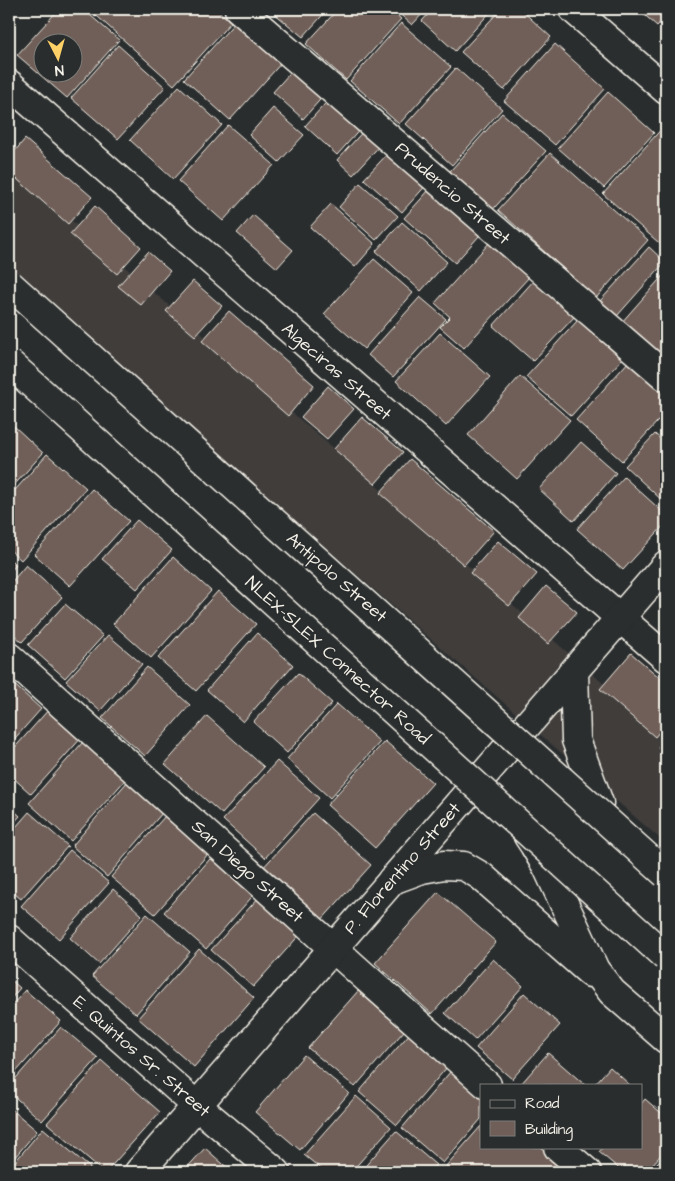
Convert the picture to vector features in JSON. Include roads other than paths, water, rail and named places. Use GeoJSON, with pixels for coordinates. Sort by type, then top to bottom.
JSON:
{"type":"FeatureCollection","features":[{"type":"Feature","properties":{"kind":"main road","name":"Prudencio Street"},"geometry":{"type":"LineString","coordinates":[[239,9],[666,377]]}},
{"type":"Feature","properties":{"kind":"main road"},"geometry":{"type":"LineString","coordinates":[[573,9],[666,90]]}},
{"type":"Feature","properties":{"kind":"main road","name":"Algeciras Street"},"geometry":{"type":"LineString","coordinates":[[9,84],[666,658]]}},
{"type":"Feature","properties":{"kind":"main road"},"geometry":{"type":"LineString","coordinates":[[9,284],[666,874]]}},
{"type":"Feature","properties":{"kind":"main road","name":"Antipolo Street"},"geometry":{"type":"LineString","coordinates":[[9,292],[666,862]]}},
{"type":"Feature","properties":{"kind":"main road","name":"NLEX-SLEX Connector Road"},"geometry":{"type":"LineString","coordinates":[[9,363],[666,957]]}},
{"type":"Feature","properties":{"kind":"main road"},"geometry":{"type":"LineString","coordinates":[[9,379],[477,782],[520,826],[534,845],[547,867],[595,970],[612,992]]}},
{"type":"Feature","properties":{"kind":"main road","name":"P. Florentino Street"},"geometry":{"type":"LineString","coordinates":[[139,1172],[666,565]]}},
{"type":"Feature","properties":{"kind":"main road","name":"San Diego Street"},"geometry":{"type":"LineString","coordinates":[[9,657],[487,1084]]}},
{"type":"Feature","properties":{"kind":"main road"},"geometry":{"type":"LineString","coordinates":[[574,671],[576,740],[598,803]]}},
{"type":"Feature","properties":{"kind":"main road"},"geometry":{"type":"LineString","coordinates":[[392,880],[422,869],[444,865],[464,866],[481,876],[666,1039]]}},
{"type":"Feature","properties":{"kind":"main road","name":"E. Quintos Sr. Street"},"geometry":{"type":"LineString","coordinates":[[9,939],[196,1106],[276,1172]]}},
{"type":"Feature","properties":{"kind":"main road"},"geometry":{"type":"LineString","coordinates":[[559,1148],[587,1172]]}}]}
